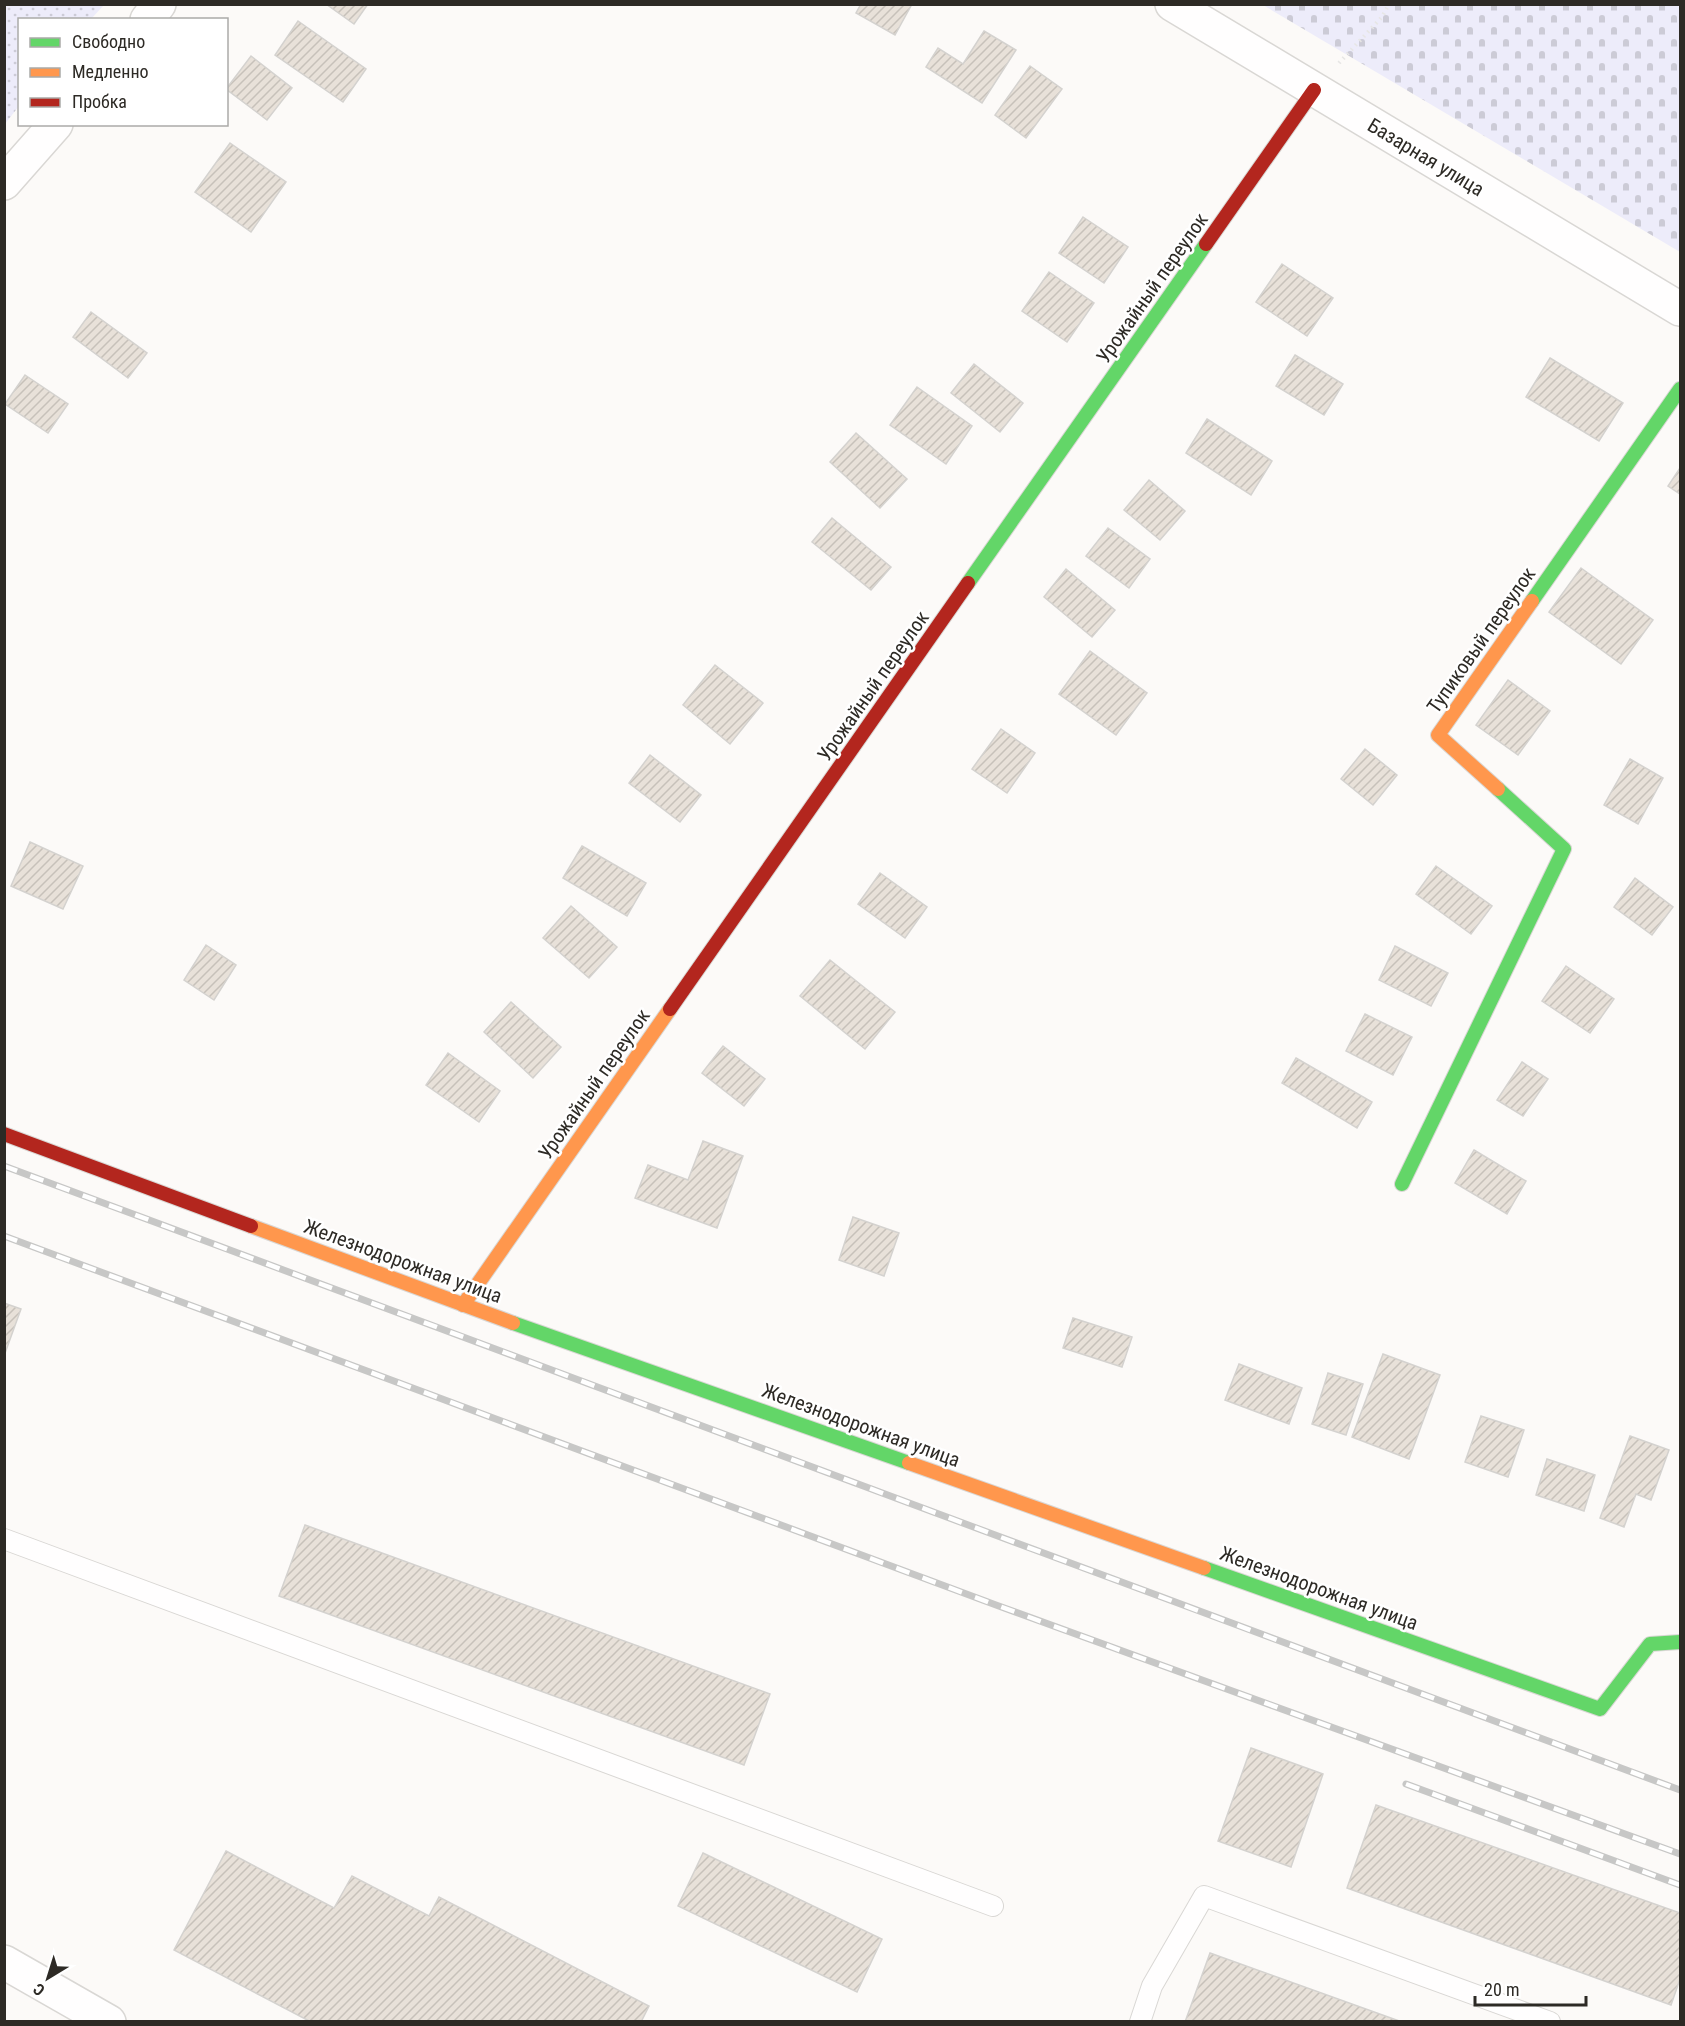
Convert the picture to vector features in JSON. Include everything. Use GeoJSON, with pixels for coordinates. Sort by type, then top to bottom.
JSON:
{"type":"FeatureCollection","features":[{"type":"Feature","properties":{"kind":"street"},"geometry":{"type":"LineString","coordinates":[[148,18],[159,4]]}},
{"type":"Feature","properties":{"kind":"street","name":"Базарная улица"},"geometry":{"type":"LineString","coordinates":[[1172,4],[1680,309]]}},
{"type":"Feature","properties":{"kind":"street","name":"Урожайный переулок"},"geometry":{"type":"LineString","coordinates":[[463,1305],[1314,90]]}},
{"type":"Feature","properties":{"kind":"street"},"geometry":{"type":"LineString","coordinates":[[4,183],[54,126]]}},
{"type":"Feature","properties":{"kind":"street","name":"Тупиковый переулок"},"geometry":{"type":"LineString","coordinates":[[1402,1184],[1564,849],[1438,735],[1680,389]]}},
{"type":"Feature","properties":{"kind":"street","name":"Железнодорожная улица"},"geometry":{"type":"LineString","coordinates":[[4,1134],[463,1305],[1600,1709],[1650,1644],[1680,1642]]}},
{"type":"Feature","properties":{"kind":"street"},"geometry":{"type":"LineString","coordinates":[[4,1962],[109,2022]]}},
{"type":"Feature","properties":{"kind":"lane"},"geometry":{"type":"LineString","coordinates":[[4,1539],[993,1906]]}},
{"type":"Feature","properties":{"kind":"lane"},"geometry":{"type":"LineString","coordinates":[[1140,2022],[1152,1986],[1204,1896],[1550,2022]]}},
{"type":"Feature","properties":{"kind":"path"},"geometry":{"type":"LineString","coordinates":[[1314,90],[1382,17],[1389,4]]}},
{"type":"Feature","properties":{"kind":"green space"},"geometry":{"type":"Polygon","coordinates":[[[5,4],[104,5],[92,18],[18,18],[18,107],[5,124],[5,4]]]}},
{"type":"Feature","properties":{"kind":"green space"},"geometry":{"type":"Polygon","coordinates":[[[1263,5],[1680,5],[1680,252],[1263,5]]]}},
{"type":"Feature","properties":{"kind":"building"},"geometry":{"type":"Polygon","coordinates":[[[326,4],[368,4],[354,24],[326,4]]]}},
{"type":"Feature","properties":{"kind":"building"},"geometry":{"type":"Polygon","coordinates":[[[861,4],[912,4],[895,35],[856,13],[861,4]]]}},
{"type":"Feature","properties":{"kind":"building"},"geometry":{"type":"Polygon","coordinates":[[[298,21],[366,69],[343,102],[275,55],[298,21]]]}},
{"type":"Feature","properties":{"kind":"building"},"geometry":{"type":"Polygon","coordinates":[[[984,31],[1016,50],[982,103],[926,67],[938,48],[963,64],[984,31]]]}},
{"type":"Feature","properties":{"kind":"building"},"geometry":{"type":"Polygon","coordinates":[[[251,56],[292,88],[267,120],[228,91],[228,86],[251,56]]]}},
{"type":"Feature","properties":{"kind":"building"},"geometry":{"type":"Polygon","coordinates":[[[1030,66],[1062,89],[1026,138],[995,115],[1030,66]]]}},
{"type":"Feature","properties":{"kind":"building"},"geometry":{"type":"Polygon","coordinates":[[[230,143],[286,182],[251,232],[195,192],[230,143]]]}},
{"type":"Feature","properties":{"kind":"building"},"geometry":{"type":"Polygon","coordinates":[[[1083,217],[1128,247],[1104,283],[1059,253],[1083,217]]]}},
{"type":"Feature","properties":{"kind":"building"},"geometry":{"type":"Polygon","coordinates":[[[1282,264],[1333,298],[1307,336],[1256,302],[1282,264]]]}},
{"type":"Feature","properties":{"kind":"building"},"geometry":{"type":"Polygon","coordinates":[[[1049,272],[1094,303],[1067,342],[1022,311],[1049,272]]]}},
{"type":"Feature","properties":{"kind":"building"},"geometry":{"type":"Polygon","coordinates":[[[91,312],[147,353],[128,378],[73,337],[91,312]]]}},
{"type":"Feature","properties":{"kind":"building"},"geometry":{"type":"Polygon","coordinates":[[[1295,355],[1343,384],[1324,415],[1276,386],[1295,355]]]}},
{"type":"Feature","properties":{"kind":"building"},"geometry":{"type":"Polygon","coordinates":[[[1550,358],[1623,403],[1599,441],[1526,397],[1550,358]]]}},
{"type":"Feature","properties":{"kind":"building"},"geometry":{"type":"Polygon","coordinates":[[[974,364],[1023,403],[1000,432],[951,393],[974,364]]]}},
{"type":"Feature","properties":{"kind":"building"},"geometry":{"type":"Polygon","coordinates":[[[25,375],[68,404],[48,433],[5,404],[25,375]]]}},
{"type":"Feature","properties":{"kind":"building"},"geometry":{"type":"Polygon","coordinates":[[[917,387],[972,426],[946,464],[890,425],[917,387]]]}},
{"type":"Feature","properties":{"kind":"building"},"geometry":{"type":"Polygon","coordinates":[[[1207,419],[1272,461],[1251,495],[1186,453],[1207,419]]]}},
{"type":"Feature","properties":{"kind":"building"},"geometry":{"type":"Polygon","coordinates":[[[856,433],[907,479],[880,508],[830,462],[856,433]]]}},
{"type":"Feature","properties":{"kind":"building"},"geometry":{"type":"Polygon","coordinates":[[[1680,468],[1680,494],[1668,486],[1680,468]]]}},
{"type":"Feature","properties":{"kind":"building"},"geometry":{"type":"Polygon","coordinates":[[[1149,480],[1185,511],[1160,540],[1124,510],[1149,480]]]}},
{"type":"Feature","properties":{"kind":"building"},"geometry":{"type":"Polygon","coordinates":[[[832,518],[891,567],[871,590],[812,542],[832,518]]]}},
{"type":"Feature","properties":{"kind":"building"},"geometry":{"type":"Polygon","coordinates":[[[1108,528],[1150,559],[1129,588],[1086,556],[1108,528]]]}},
{"type":"Feature","properties":{"kind":"building"},"geometry":{"type":"Polygon","coordinates":[[[1581,568],[1653,620],[1621,664],[1549,612],[1581,568]]]}},
{"type":"Feature","properties":{"kind":"building"},"geometry":{"type":"Polygon","coordinates":[[[1066,569],[1115,610],[1092,637],[1044,597],[1066,569]]]}},
{"type":"Feature","properties":{"kind":"building"},"geometry":{"type":"Polygon","coordinates":[[[1090,651],[1147,693],[1116,735],[1059,694],[1090,651]]]}},
{"type":"Feature","properties":{"kind":"building"},"geometry":{"type":"Polygon","coordinates":[[[715,665],[763,703],[730,744],[683,705],[715,665]]]}},
{"type":"Feature","properties":{"kind":"building"},"geometry":{"type":"Polygon","coordinates":[[[1508,680],[1550,711],[1518,755],[1476,725],[1508,680]]]}},
{"type":"Feature","properties":{"kind":"building"},"geometry":{"type":"Polygon","coordinates":[[[1001,729],[1035,753],[1007,793],[972,769],[1001,729]]]}},
{"type":"Feature","properties":{"kind":"building"},"geometry":{"type":"Polygon","coordinates":[[[1365,749],[1397,775],[1373,805],[1341,779],[1365,749]]]}},
{"type":"Feature","properties":{"kind":"building"},"geometry":{"type":"Polygon","coordinates":[[[650,755],[701,795],[680,822],[629,783],[650,755]]]}},
{"type":"Feature","properties":{"kind":"building"},"geometry":{"type":"Polygon","coordinates":[[[1630,759],[1663,778],[1638,824],[1604,805],[1630,759]]]}},
{"type":"Feature","properties":{"kind":"building"},"geometry":{"type":"Polygon","coordinates":[[[30,842],[83,866],[63,909],[11,886],[30,842]]]}},
{"type":"Feature","properties":{"kind":"building"},"geometry":{"type":"Polygon","coordinates":[[[582,846],[646,883],[627,916],[563,878],[582,846]]]}},
{"type":"Feature","properties":{"kind":"building"},"geometry":{"type":"Polygon","coordinates":[[[1436,866],[1492,906],[1471,934],[1416,894],[1436,866]]]}},
{"type":"Feature","properties":{"kind":"building"},"geometry":{"type":"Polygon","coordinates":[[[880,873],[927,907],[905,938],[858,904],[880,873]]]}},
{"type":"Feature","properties":{"kind":"building"},"geometry":{"type":"Polygon","coordinates":[[[1635,878],[1673,907],[1652,935],[1614,907],[1635,878]]]}},
{"type":"Feature","properties":{"kind":"building"},"geometry":{"type":"Polygon","coordinates":[[[571,906],[617,947],[589,978],[543,938],[571,906]]]}},
{"type":"Feature","properties":{"kind":"building"},"geometry":{"type":"Polygon","coordinates":[[[206,945],[236,965],[214,1000],[184,980],[206,945]]]}},
{"type":"Feature","properties":{"kind":"building"},"geometry":{"type":"Polygon","coordinates":[[[1395,946],[1448,973],[1431,1006],[1379,980],[1395,946]]]}},
{"type":"Feature","properties":{"kind":"building"},"geometry":{"type":"Polygon","coordinates":[[[830,960],[895,1012],[865,1049],[800,996],[830,960]]]}},
{"type":"Feature","properties":{"kind":"building"},"geometry":{"type":"Polygon","coordinates":[[[1566,966],[1614,999],[1590,1033],[1542,1001],[1566,966]]]}},
{"type":"Feature","properties":{"kind":"building"},"geometry":{"type":"Polygon","coordinates":[[[511,1002],[561,1047],[533,1078],[484,1032],[511,1002]]]}},
{"type":"Feature","properties":{"kind":"building"},"geometry":{"type":"Polygon","coordinates":[[[1365,1014],[1412,1037],[1393,1075],[1346,1051],[1365,1014]]]}},
{"type":"Feature","properties":{"kind":"building"},"geometry":{"type":"Polygon","coordinates":[[[723,1046],[765,1079],[744,1106],[702,1073],[723,1046]]]}},
{"type":"Feature","properties":{"kind":"building"},"geometry":{"type":"Polygon","coordinates":[[[448,1053],[500,1091],[479,1122],[426,1085],[448,1053]]]}},
{"type":"Feature","properties":{"kind":"building"},"geometry":{"type":"Polygon","coordinates":[[[1296,1058],[1372,1102],[1357,1128],[1282,1083],[1296,1058]]]}},
{"type":"Feature","properties":{"kind":"building"},"geometry":{"type":"Polygon","coordinates":[[[1522,1062],[1548,1079],[1523,1116],[1497,1100],[1522,1062]]]}},
{"type":"Feature","properties":{"kind":"building"},"geometry":{"type":"Polygon","coordinates":[[[703,1141],[743,1156],[717,1228],[635,1198],[648,1165],[688,1180],[703,1141]]]}},
{"type":"Feature","properties":{"kind":"building"},"geometry":{"type":"Polygon","coordinates":[[[1474,1150],[1526,1181],[1507,1214],[1455,1183],[1474,1150]]]}},
{"type":"Feature","properties":{"kind":"building"},"geometry":{"type":"Polygon","coordinates":[[[853,1217],[899,1233],[884,1276],[839,1260],[853,1217]]]}},
{"type":"Feature","properties":{"kind":"building"},"geometry":{"type":"Polygon","coordinates":[[[4,1303],[21,1309],[4,1356],[4,1303]]]}},
{"type":"Feature","properties":{"kind":"building"},"geometry":{"type":"Polygon","coordinates":[[[1073,1318],[1132,1337],[1122,1367],[1063,1348],[1073,1318]]]}},
{"type":"Feature","properties":{"kind":"building"},"geometry":{"type":"Polygon","coordinates":[[[1383,1354],[1440,1375],[1409,1459],[1352,1437],[1383,1354]]]}},
{"type":"Feature","properties":{"kind":"building"},"geometry":{"type":"Polygon","coordinates":[[[1239,1364],[1302,1388],[1289,1424],[1225,1400],[1239,1364]]]}},
{"type":"Feature","properties":{"kind":"building"},"geometry":{"type":"Polygon","coordinates":[[[1328,1373],[1363,1384],[1346,1435],[1312,1424],[1328,1373]]]}},
{"type":"Feature","properties":{"kind":"building"},"geometry":{"type":"Polygon","coordinates":[[[1481,1416],[1524,1430],[1508,1477],[1465,1462],[1481,1416]]]}},
{"type":"Feature","properties":{"kind":"building"},"geometry":{"type":"Polygon","coordinates":[[[1630,1436],[1669,1450],[1651,1500],[1636,1494],[1624,1527],[1600,1518],[1630,1436]]]}},
{"type":"Feature","properties":{"kind":"building"},"geometry":{"type":"Polygon","coordinates":[[[1547,1459],[1595,1475],[1584,1511],[1536,1495],[1547,1459]]]}},
{"type":"Feature","properties":{"kind":"building"},"geometry":{"type":"Polygon","coordinates":[[[305,1525],[770,1694],[744,1765],[279,1596],[305,1525]]]}},
{"type":"Feature","properties":{"kind":"building"},"geometry":{"type":"Polygon","coordinates":[[[1251,1748],[1323,1774],[1291,1867],[1218,1841],[1251,1748]]]}},
{"type":"Feature","properties":{"kind":"building"},"geometry":{"type":"Polygon","coordinates":[[[1376,1805],[1680,1913],[1680,1979],[1671,2005],[1347,1888],[1376,1805]]]}},
{"type":"Feature","properties":{"kind":"building"},"geometry":{"type":"Polygon","coordinates":[[[226,1851],[334,1908],[352,1876],[429,1916],[439,1897],[649,2006],[641,2022],[311,2022],[174,1950],[226,1851]]]}},
{"type":"Feature","properties":{"kind":"building"},"geometry":{"type":"Polygon","coordinates":[[[703,1853],[882,1939],[857,1992],[678,1906],[703,1853]]]}},
{"type":"Feature","properties":{"kind":"building"},"geometry":{"type":"Polygon","coordinates":[[[1210,1953],[1402,2022],[1185,2022],[1210,1953]]]}},
{"type":"Feature","properties":{"kind":"railway"},"geometry":{"type":"LineString","coordinates":[[4,1166],[1680,1790]]}},
{"type":"Feature","properties":{"kind":"railway"},"geometry":{"type":"LineString","coordinates":[[4,1236],[996,1605],[1680,1854]]}},
{"type":"Feature","properties":{"kind":"railway"},"geometry":{"type":"LineString","coordinates":[[1406,1784],[1680,1885]]}},
{"type":"Feature","properties":{"kind":"traffic: fast"},"geometry":{"type":"LineString","coordinates":[[968,583],[1206,244]]}},
{"type":"Feature","properties":{"kind":"traffic: fast"},"geometry":{"type":"LineString","coordinates":[[1532,601],[1680,389]]}},
{"type":"Feature","properties":{"kind":"traffic: fast"},"geometry":{"type":"LineString","coordinates":[[1402,1184],[1564,849],[1498,789]]}},
{"type":"Feature","properties":{"kind":"traffic: fast"},"geometry":{"type":"LineString","coordinates":[[513,1323],[909,1463]]}},
{"type":"Feature","properties":{"kind":"traffic: fast"},"geometry":{"type":"LineString","coordinates":[[1204,1568],[1600,1709],[1650,1644],[1680,1642]]}},
{"type":"Feature","properties":{"kind":"traffic: slow"},"geometry":{"type":"LineString","coordinates":[[1498,789],[1438,735],[1532,601]]}},
{"type":"Feature","properties":{"kind":"traffic: slow"},"geometry":{"type":"LineString","coordinates":[[463,1305],[670,1009]]}},
{"type":"Feature","properties":{"kind":"traffic: slow"},"geometry":{"type":"LineString","coordinates":[[251,1226],[513,1323]]}},
{"type":"Feature","properties":{"kind":"traffic: slow"},"geometry":{"type":"LineString","coordinates":[[909,1463],[1204,1568]]}},
{"type":"Feature","properties":{"kind":"traffic: jam"},"geometry":{"type":"LineString","coordinates":[[1206,244],[1314,90]]}},
{"type":"Feature","properties":{"kind":"traffic: jam"},"geometry":{"type":"LineString","coordinates":[[670,1009],[968,583]]}},
{"type":"Feature","properties":{"kind":"traffic: jam"},"geometry":{"type":"LineString","coordinates":[[4,1134],[251,1226]]}}]}
